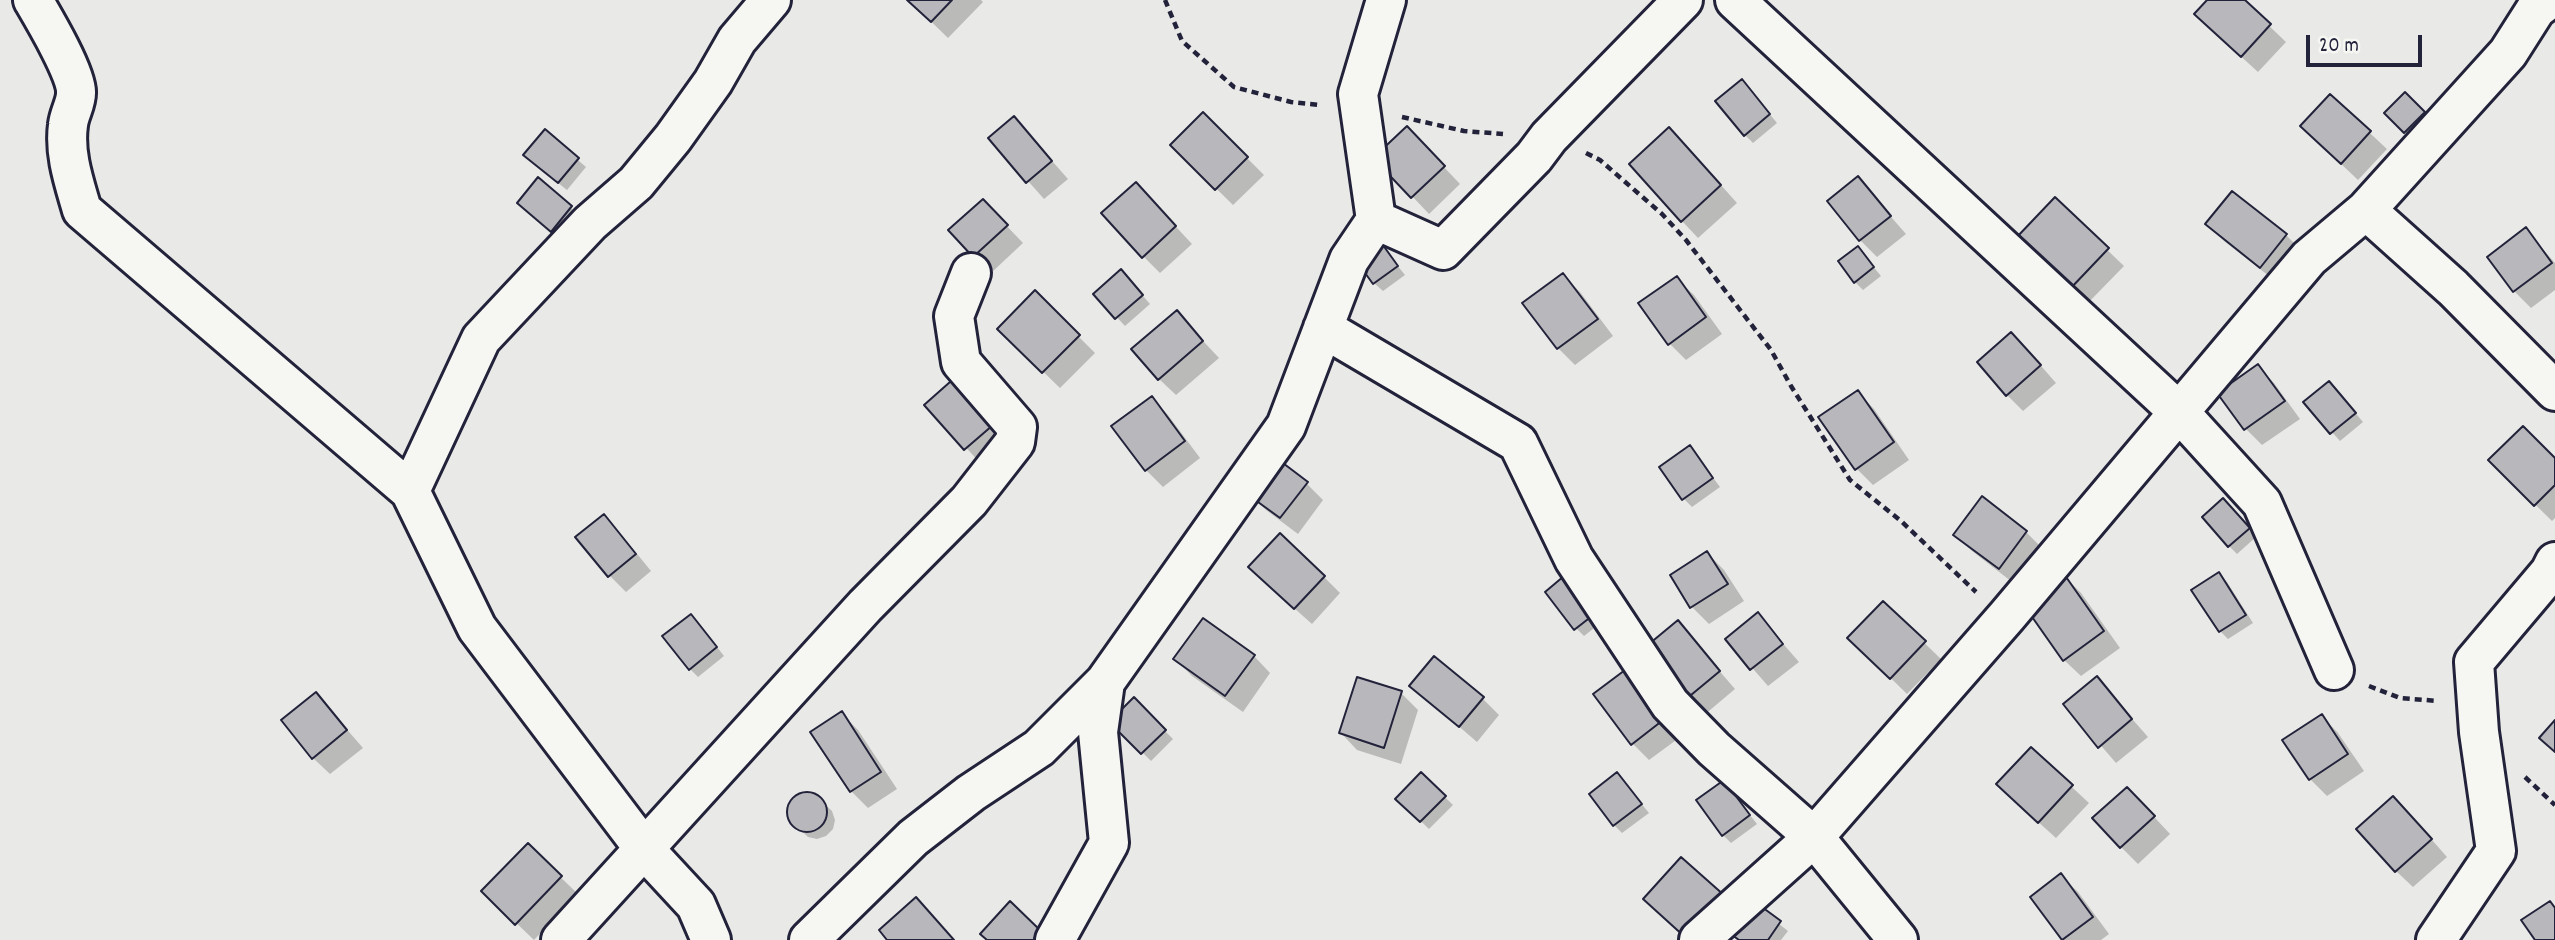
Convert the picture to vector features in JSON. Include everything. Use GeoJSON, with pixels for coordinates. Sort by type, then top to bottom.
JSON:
{"type":"FeatureCollection","features":[{"type":"Feature","properties":{"kind":"street"},"geometry":{"type":"LineString","coordinates":[[33,0],[55,36],[77,91],[68,123],[67,144],[70,168],[82,210],[410,491],[478,628],[645,850],[696,905],[711,940]]}},
{"type":"Feature","properties":{"kind":"street"},"geometry":{"type":"LineString","coordinates":[[410,491],[481,339],[590,223],[636,183],[673,138],[713,82],[737,40],[771,0]]}},
{"type":"Feature","properties":{"kind":"street"},"geometry":{"type":"LineString","coordinates":[[809,940],[913,838],[971,793],[1039,748],[1105,681],[1286,426],[1349,260],[1376,220],[1358,94],[1386,0]]}},
{"type":"Feature","properties":{"kind":"street"},"geometry":{"type":"LineString","coordinates":[[1376,220],[1443,250],[1683,0]]}},
{"type":"Feature","properties":{"kind":"street"},"geometry":{"type":"LineString","coordinates":[[1735,0],[2180,413],[2262,503],[2334,670]]}},
{"type":"Feature","properties":{"kind":"street"},"geometry":{"type":"LineString","coordinates":[[1699,940],[1814,837],[2007,616],[2309,258],[2365,210],[2508,53],[2541,9]]}},
{"type":"Feature","properties":{"kind":"street"},"geometry":{"type":"LineString","coordinates":[[2365,210],[2453,288],[2555,391]]}},
{"type":"Feature","properties":{"kind":"street"},"geometry":{"type":"LineString","coordinates":[[561,940],[865,606],[969,501],[1015,442],[1017,427],[961,362],[954,316],[971,273]]}},
{"type":"Feature","properties":{"kind":"street"},"geometry":{"type":"LineString","coordinates":[[1323,328],[1518,443],[1574,559],[1670,704],[1714,750],[1814,837],[1898,940]]}},
{"type":"Feature","properties":{"kind":"street"},"geometry":{"type":"LineString","coordinates":[[2436,940],[2496,851],[2479,732],[2474,662],[2550,572],[2555,562]]}},
{"type":"Feature","properties":{"kind":"street"},"geometry":{"type":"LineString","coordinates":[[1055,940],[1109,843],[1098,732],[1105,681]]}},
{"type":"Feature","properties":{"kind":"path"},"geometry":{"type":"LineString","coordinates":[[1165,0],[1182,41],[1234,87],[1291,102],[1360,109],[1464,131],[1549,137],[1600,160],[1662,214],[1686,240],[1771,350],[1850,480],[1901,521],[1971,588],[2007,616]]}},
{"type":"Feature","properties":{"kind":"building"},"geometry":{"type":"Polygon","coordinates":[[[907,0],[952,0],[931,22],[907,0]]]}},
{"type":"Feature","properties":{"kind":"building"},"geometry":{"type":"Polygon","coordinates":[[[2207,0],[2245,0],[2271,24],[2241,57],[2194,14],[2207,0]]]}},
{"type":"Feature","properties":{"kind":"building"},"geometry":{"type":"Polygon","coordinates":[[[1742,79],[1770,114],[1744,136],[1715,101],[1742,79]]]}},
{"type":"Feature","properties":{"kind":"building"},"geometry":{"type":"Polygon","coordinates":[[[2405,92],[2425,112],[2404,133],[2384,113],[2405,92]]]}},
{"type":"Feature","properties":{"kind":"building"},"geometry":{"type":"Polygon","coordinates":[[[2330,94],[2371,131],[2341,164],[2300,126],[2330,94]]]}},
{"type":"Feature","properties":{"kind":"building"},"geometry":{"type":"Polygon","coordinates":[[[1203,112],[1248,157],[1215,190],[1170,145],[1203,112]]]}},
{"type":"Feature","properties":{"kind":"building"},"geometry":{"type":"Polygon","coordinates":[[[1014,116],[1052,161],[1026,183],[988,138],[1014,116]]]}},
{"type":"Feature","properties":{"kind":"building"},"geometry":{"type":"Polygon","coordinates":[[[1407,126],[1445,166],[1411,198],[1373,158],[1407,126]]]}},
{"type":"Feature","properties":{"kind":"building"},"geometry":{"type":"Polygon","coordinates":[[[1669,127],[1721,185],[1681,222],[1629,164],[1669,127]]]}},
{"type":"Feature","properties":{"kind":"building"},"geometry":{"type":"Polygon","coordinates":[[[545,129],[579,158],[558,183],[523,155],[545,129]]]}},
{"type":"Feature","properties":{"kind":"building"},"geometry":{"type":"Polygon","coordinates":[[[1858,176],[1891,216],[1859,241],[1827,201],[1858,176]]]}},
{"type":"Feature","properties":{"kind":"building"},"geometry":{"type":"Polygon","coordinates":[[[538,177],[572,206],[551,232],[517,203],[538,177]]]}},
{"type":"Feature","properties":{"kind":"building"},"geometry":{"type":"Polygon","coordinates":[[[1136,182],[1176,226],[1142,258],[1101,213],[1136,182]]]}},
{"type":"Feature","properties":{"kind":"building"},"geometry":{"type":"Polygon","coordinates":[[[2232,191],[2287,234],[2260,268],[2205,224],[2232,191]]]}},
{"type":"Feature","properties":{"kind":"building"},"geometry":{"type":"Polygon","coordinates":[[[2055,197],[2109,248],[2069,290],[2016,238],[2055,197]]]}},
{"type":"Feature","properties":{"kind":"building"},"geometry":{"type":"Polygon","coordinates":[[[983,199],[1008,225],[973,257],[948,230],[983,199]]]}},
{"type":"Feature","properties":{"kind":"building"},"geometry":{"type":"Polygon","coordinates":[[[2526,227],[2552,263],[2513,292],[2487,257],[2526,227]]]}},
{"type":"Feature","properties":{"kind":"building"},"geometry":{"type":"Polygon","coordinates":[[[1380,241],[1398,266],[1373,284],[1355,259],[1380,241]]]}},
{"type":"Feature","properties":{"kind":"building"},"geometry":{"type":"Polygon","coordinates":[[[1858,246],[1874,267],[1854,283],[1838,261],[1858,246]]]}},
{"type":"Feature","properties":{"kind":"building"},"geometry":{"type":"Polygon","coordinates":[[[1121,269],[1143,295],[1115,319],[1093,294],[1121,269]]]}},
{"type":"Feature","properties":{"kind":"building"},"geometry":{"type":"Polygon","coordinates":[[[1563,273],[1598,319],[1557,349],[1522,303],[1563,273]]]}},
{"type":"Feature","properties":{"kind":"building"},"geometry":{"type":"Polygon","coordinates":[[[1677,276],[1706,317],[1668,345],[1638,303],[1677,276]]]}},
{"type":"Feature","properties":{"kind":"building"},"geometry":{"type":"Polygon","coordinates":[[[1035,290],[1080,335],[1042,373],[997,329],[1035,290]]]}},
{"type":"Feature","properties":{"kind":"building"},"geometry":{"type":"Polygon","coordinates":[[[1177,310],[1203,341],[1158,380],[1131,349],[1177,310]]]}},
{"type":"Feature","properties":{"kind":"building"},"geometry":{"type":"Polygon","coordinates":[[[2011,332],[2041,365],[2006,396],[1977,362],[2011,332]]]}},
{"type":"Feature","properties":{"kind":"building"},"geometry":{"type":"Polygon","coordinates":[[[2258,364],[2285,401],[2244,430],[2217,393],[2258,364]]]}},
{"type":"Feature","properties":{"kind":"building"},"geometry":{"type":"Polygon","coordinates":[[[959,374],[1000,419],[964,450],[924,405],[959,374]]]}},
{"type":"Feature","properties":{"kind":"building"},"geometry":{"type":"Polygon","coordinates":[[[2329,381],[2356,413],[2330,434],[2303,402],[2329,381]]]}},
{"type":"Feature","properties":{"kind":"building"},"geometry":{"type":"Polygon","coordinates":[[[1858,390],[1894,442],[1855,470],[1818,417],[1858,390]]]}},
{"type":"Feature","properties":{"kind":"building"},"geometry":{"type":"Polygon","coordinates":[[[1152,396],[1185,441],[1145,471],[1111,426],[1152,396]]]}},
{"type":"Feature","properties":{"kind":"building"},"geometry":{"type":"Polygon","coordinates":[[[2523,426],[2555,458],[2555,485],[2534,506],[2488,460],[2523,426]]]}},
{"type":"Feature","properties":{"kind":"building"},"geometry":{"type":"Polygon","coordinates":[[[1690,445],[1713,478],[1682,500],[1659,467],[1690,445]]]}},
{"type":"Feature","properties":{"kind":"building"},"geometry":{"type":"Polygon","coordinates":[[[1275,457],[1308,482],[1280,518],[1247,494],[1275,457]]]}},
{"type":"Feature","properties":{"kind":"building"},"geometry":{"type":"Polygon","coordinates":[[[1982,496],[2027,531],[1999,569],[1953,535],[1982,496]]]}},
{"type":"Feature","properties":{"kind":"building"},"geometry":{"type":"Polygon","coordinates":[[[2223,498],[2250,528],[2228,547],[2202,517],[2223,498]]]}},
{"type":"Feature","properties":{"kind":"building"},"geometry":{"type":"Polygon","coordinates":[[[604,514],[636,554],[608,577],[575,537],[604,514]]]}},
{"type":"Feature","properties":{"kind":"building"},"geometry":{"type":"Polygon","coordinates":[[[1280,533],[1325,576],[1294,609],[1248,567],[1280,533]]]}},
{"type":"Feature","properties":{"kind":"building"},"geometry":{"type":"Polygon","coordinates":[[[1707,551],[1728,584],[1690,608],[1670,575],[1707,551]]]}},
{"type":"Feature","properties":{"kind":"building"},"geometry":{"type":"Polygon","coordinates":[[[1570,571],[1601,609],[1574,630],[1545,592],[1570,571]]]}},
{"type":"Feature","properties":{"kind":"building"},"geometry":{"type":"Polygon","coordinates":[[[2219,572],[2246,615],[2219,632],[2191,590],[2219,572]]]}},
{"type":"Feature","properties":{"kind":"building"},"geometry":{"type":"Polygon","coordinates":[[[2064,574],[2104,631],[2063,661],[2023,604],[2064,574]]]}},
{"type":"Feature","properties":{"kind":"building"},"geometry":{"type":"Polygon","coordinates":[[[1883,601],[1926,641],[1890,679],[1847,638],[1883,601]]]}},
{"type":"Feature","properties":{"kind":"building"},"geometry":{"type":"Polygon","coordinates":[[[1758,612],[1783,644],[1750,670],[1725,639],[1758,612]]]}},
{"type":"Feature","properties":{"kind":"building"},"geometry":{"type":"Polygon","coordinates":[[[691,614],[717,647],[689,670],[662,636],[691,614]]]}},
{"type":"Feature","properties":{"kind":"building"},"geometry":{"type":"Polygon","coordinates":[[[1203,618],[1255,655],[1225,696],[1173,659],[1203,618]]]}},
{"type":"Feature","properties":{"kind":"building"},"geometry":{"type":"Polygon","coordinates":[[[1678,620],[1720,671],[1685,700],[1643,649],[1678,620]]]}},
{"type":"Feature","properties":{"kind":"building"},"geometry":{"type":"Polygon","coordinates":[[[1434,656],[1484,697],[1459,727],[1409,686],[1434,656]]]}},
{"type":"Feature","properties":{"kind":"building"},"geometry":{"type":"Polygon","coordinates":[[[1629,667],[1667,717],[1631,745],[1593,694],[1629,667]]]}},
{"type":"Feature","properties":{"kind":"building"},"geometry":{"type":"Polygon","coordinates":[[[2097,676],[2132,719],[2098,748],[2063,704],[2097,676]]]}},
{"type":"Feature","properties":{"kind":"building"},"geometry":{"type":"Polygon","coordinates":[[[1357,677],[1402,691],[1384,748],[1339,733],[1357,677]]]}},
{"type":"Feature","properties":{"kind":"building"},"geometry":{"type":"Polygon","coordinates":[[[316,692],[347,730],[312,759],[281,720],[316,692]]]}},
{"type":"Feature","properties":{"kind":"building"},"geometry":{"type":"Polygon","coordinates":[[[1134,697],[1166,730],[1141,754],[1109,722],[1134,697]]]}},
{"type":"Feature","properties":{"kind":"building"},"geometry":{"type":"Polygon","coordinates":[[[842,711],[881,772],[850,792],[810,732],[842,711]]]}},
{"type":"Feature","properties":{"kind":"building"},"geometry":{"type":"Polygon","coordinates":[[[2322,714],[2348,754],[2309,780],[2282,740],[2322,714]]]}},
{"type":"Feature","properties":{"kind":"building"},"geometry":{"type":"Polygon","coordinates":[[[2555,720],[2555,752],[2539,738],[2555,720]]]}},
{"type":"Feature","properties":{"kind":"building"},"geometry":{"type":"Polygon","coordinates":[[[2031,747],[2073,785],[2038,823],[1996,784],[2031,747]]]}},
{"type":"Feature","properties":{"kind":"building"},"geometry":{"type":"Polygon","coordinates":[[[1421,772],[1446,796],[1420,822],[1395,799],[1421,772]]]}},
{"type":"Feature","properties":{"kind":"building"},"geometry":{"type":"Polygon","coordinates":[[[1617,772],[1642,804],[1613,826],[1589,794],[1617,772]]]}},
{"type":"Feature","properties":{"kind":"building"},"geometry":{"type":"Polygon","coordinates":[[[1724,780],[1750,815],[1722,836],[1696,800],[1724,780]]]}},
{"type":"Feature","properties":{"kind":"building"},"geometry":{"type":"Polygon","coordinates":[[[2127,787],[2155,816],[2120,848],[2092,818],[2127,787]]]}},
{"type":"Feature","properties":{"kind":"building"},"geometry":{"type":"Polygon","coordinates":[[[807,792],[821,798],[827,812],[821,826],[807,832],[793,826],[787,812],[793,798],[807,792]]]}},
{"type":"Feature","properties":{"kind":"building"},"geometry":{"type":"Polygon","coordinates":[[[2393,796],[2432,839],[2395,872],[2356,829],[2393,796]]]}},
{"type":"Feature","properties":{"kind":"building"},"geometry":{"type":"Polygon","coordinates":[[[528,843],[562,876],[515,925],[481,891],[528,843]]]}},
{"type":"Feature","properties":{"kind":"building"},"geometry":{"type":"Polygon","coordinates":[[[1681,857],[1725,896],[1686,938],[1643,899],[1681,857]]]}},
{"type":"Feature","properties":{"kind":"building"},"geometry":{"type":"Polygon","coordinates":[[[2061,873],[2093,917],[2062,940],[2030,897],[2061,873]]]}},
{"type":"Feature","properties":{"kind":"building"},"geometry":{"type":"Polygon","coordinates":[[[916,897],[954,940],[887,940],[879,930],[916,897]]]}},
{"type":"Feature","properties":{"kind":"building"},"geometry":{"type":"Polygon","coordinates":[[[1751,899],[1781,921],[1768,940],[1739,940],[1728,932],[1751,899]]]}},
{"type":"Feature","properties":{"kind":"building"},"geometry":{"type":"Polygon","coordinates":[[[1010,901],[1042,932],[1035,940],[987,940],[980,934],[1010,901]]]}},
{"type":"Feature","properties":{"kind":"building"},"geometry":{"type":"Polygon","coordinates":[[[2550,901],[2555,908],[2555,940],[2535,940],[2521,920],[2550,901]]]}}]}
